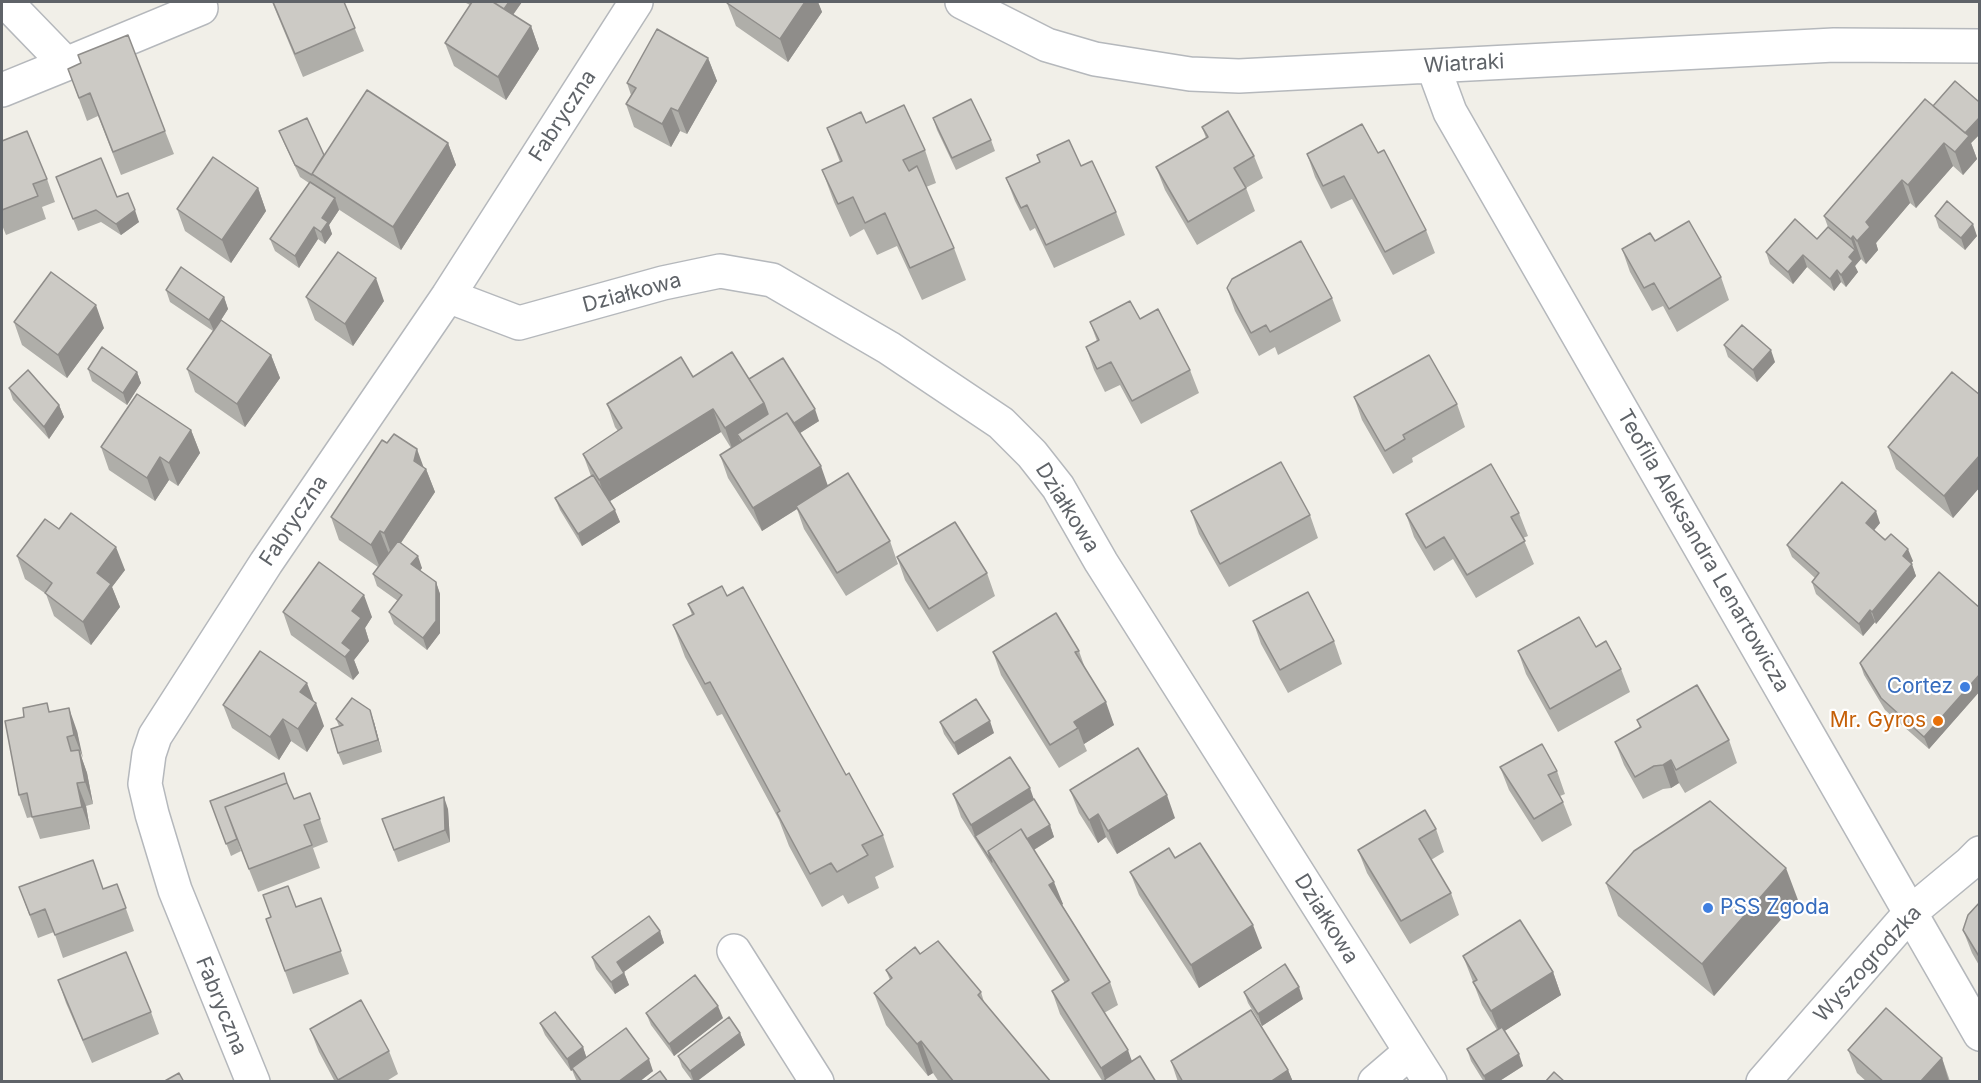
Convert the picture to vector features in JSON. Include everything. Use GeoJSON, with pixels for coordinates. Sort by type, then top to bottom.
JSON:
{"type":"FeatureCollection","features":[{"type":"Feature","properties":{"kind":"street"},"geometry":{"type":"LineString","coordinates":[[6,2],[66,64]]}},
{"type":"Feature","properties":{"kind":"street","name":"Fabryczna"},"geometry":{"type":"LineString","coordinates":[[253,1082],[175,890],[152,814],[146,784],[149,754],[154,736],[266,563],[448,296],[636,2]]}},
{"type":"Feature","properties":{"kind":"street","name":"Wiatraki"},"geometry":{"type":"LineString","coordinates":[[962,2],[1047,45],[1095,59],[1190,74],[1239,76],[1834,45],[1980,46]]}},
{"type":"Feature","properties":{"kind":"street"},"geometry":{"type":"LineString","coordinates":[[2,90],[201,8]]}},
{"type":"Feature","properties":{"kind":"street","name":"Teofila Aleksandra Lenartowicza"},"geometry":{"type":"LineString","coordinates":[[1433,66],[1450,112],[1980,1034]]}},
{"type":"Feature","properties":{"kind":"street","name":"Działkowa"},"geometry":{"type":"LineString","coordinates":[[448,296],[519,323],[663,283],[720,271],[772,280],[889,348],[1001,423],[1032,454],[1058,488],[1101,562],[1430,1082]]}},
{"type":"Feature","properties":{"kind":"street","name":"Wyszogrodzka"},"geometry":{"type":"LineString","coordinates":[[1763,1082],[1911,912],[1980,853]]}},
{"type":"Feature","properties":{"kind":"street"},"geometry":{"type":"LineString","coordinates":[[734,951],[817,1082]]}},
{"type":"Feature","properties":{"kind":"street"},"geometry":{"type":"LineString","coordinates":[[1375,1082],[1410,1052]]}},
{"type":"Feature","properties":{"kind":"building"},"geometry":{"type":"Polygon","coordinates":[[[273,2],[344,2],[355,28],[295,54],[273,2]]]}},
{"type":"Feature","properties":{"kind":"building"},"geometry":{"type":"Polygon","coordinates":[[[472,2],[493,2],[531,26],[498,77],[445,43],[472,2]]]}},
{"type":"Feature","properties":{"kind":"building"},"geometry":{"type":"Polygon","coordinates":[[[493,2],[509,2],[504,9],[493,2]]]}},
{"type":"Feature","properties":{"kind":"building"},"geometry":{"type":"Polygon","coordinates":[[[728,2],[805,2],[780,39],[728,2]]]}},
{"type":"Feature","properties":{"kind":"building"},"geometry":{"type":"Polygon","coordinates":[[[657,29],[708,58],[678,111],[671,108],[662,124],[626,104],[636,88],[627,83],[657,29]]]}},
{"type":"Feature","properties":{"kind":"building"},"geometry":{"type":"Polygon","coordinates":[[[128,35],[165,131],[113,152],[90,93],[79,98],[68,69],[81,63],[78,55],[128,35]]]}},
{"type":"Feature","properties":{"kind":"building"},"geometry":{"type":"Polygon","coordinates":[[[1955,81],[1978,101],[1980,99],[1980,117],[1965,133],[1933,106],[1955,81]]]}},
{"type":"Feature","properties":{"kind":"building"},"geometry":{"type":"Polygon","coordinates":[[[367,90],[448,143],[393,227],[312,174],[367,90]]]}},
{"type":"Feature","properties":{"kind":"building"},"geometry":{"type":"Polygon","coordinates":[[[971,99],[991,140],[952,158],[933,118],[971,99]]]}},
{"type":"Feature","properties":{"kind":"building"},"geometry":{"type":"Polygon","coordinates":[[[1925,99],[1969,136],[1955,152],[1944,143],[1908,185],[1902,180],[1866,222],[1870,227],[1857,241],[1853,236],[1851,239],[1824,216],[1925,99]]]}},
{"type":"Feature","properties":{"kind":"building"},"geometry":{"type":"Polygon","coordinates":[[[904,105],[925,150],[903,160],[909,171],[917,166],[954,248],[910,268],[885,213],[865,223],[853,197],[838,204],[822,170],[842,161],[827,128],[861,112],[866,123],[904,105]]]}},
{"type":"Feature","properties":{"kind":"building"},"geometry":{"type":"Polygon","coordinates":[[[1228,111],[1254,156],[1234,168],[1246,188],[1188,222],[1156,167],[1208,137],[1202,127],[1228,111]]]}},
{"type":"Feature","properties":{"kind":"building"},"geometry":{"type":"Polygon","coordinates":[[[307,118],[324,155],[312,175],[295,165],[279,131],[307,118]]]}},
{"type":"Feature","properties":{"kind":"building"},"geometry":{"type":"Polygon","coordinates":[[[1362,124],[1378,153],[1384,150],[1426,230],[1385,252],[1344,176],[1323,186],[1307,154],[1362,124]]]}},
{"type":"Feature","properties":{"kind":"building"},"geometry":{"type":"Polygon","coordinates":[[[27,131],[47,179],[33,184],[38,196],[2,210],[2,141],[27,131]]]}},
{"type":"Feature","properties":{"kind":"building"},"geometry":{"type":"Polygon","coordinates":[[[1069,140],[1081,166],[1092,161],[1116,212],[1046,245],[1027,205],[1021,208],[1006,178],[1040,162],[1037,155],[1069,140]]]}},
{"type":"Feature","properties":{"kind":"building"},"geometry":{"type":"Polygon","coordinates":[[[213,157],[258,188],[222,240],[177,209],[213,157]]]}},
{"type":"Feature","properties":{"kind":"building"},"geometry":{"type":"Polygon","coordinates":[[[101,158],[117,197],[128,193],[135,210],[116,224],[96,210],[73,219],[56,177],[101,158]]]}},
{"type":"Feature","properties":{"kind":"building"},"geometry":{"type":"Polygon","coordinates":[[[310,182],[335,198],[322,218],[328,222],[321,232],[314,227],[295,256],[270,239],[310,182]]]}},
{"type":"Feature","properties":{"kind":"building"},"geometry":{"type":"Polygon","coordinates":[[[1947,201],[1973,224],[1961,238],[1935,216],[1947,201]]]}},
{"type":"Feature","properties":{"kind":"building"},"geometry":{"type":"Polygon","coordinates":[[[1795,219],[1817,239],[1828,227],[1855,250],[1849,257],[1853,261],[1841,275],[1837,270],[1830,279],[1803,255],[1788,272],[1766,252],[1795,219]]]}},
{"type":"Feature","properties":{"kind":"building"},"geometry":{"type":"Polygon","coordinates":[[[1689,221],[1721,277],[1669,309],[1654,283],[1644,288],[1622,249],[1650,233],[1655,241],[1689,221]]]}},
{"type":"Feature","properties":{"kind":"building"},"geometry":{"type":"Polygon","coordinates":[[[1301,241],[1332,298],[1270,332],[1266,325],[1251,333],[1227,288],[1232,279],[1301,241]]]}},
{"type":"Feature","properties":{"kind":"building"},"geometry":{"type":"Polygon","coordinates":[[[338,252],[376,278],[345,324],[306,297],[338,252]]]}},
{"type":"Feature","properties":{"kind":"building"},"geometry":{"type":"Polygon","coordinates":[[[181,267],[224,297],[209,320],[166,290],[181,267]]]}},
{"type":"Feature","properties":{"kind":"building"},"geometry":{"type":"Polygon","coordinates":[[[51,272],[96,305],[58,355],[14,322],[51,272]]]}},
{"type":"Feature","properties":{"kind":"building"},"geometry":{"type":"Polygon","coordinates":[[[1130,301],[1140,319],[1158,309],[1190,370],[1132,401],[1111,362],[1097,369],[1086,347],[1099,340],[1090,322],[1130,301]]]}},
{"type":"Feature","properties":{"kind":"building"},"geometry":{"type":"Polygon","coordinates":[[[221,320],[271,355],[237,404],[187,369],[221,320]]]}},
{"type":"Feature","properties":{"kind":"building"},"geometry":{"type":"Polygon","coordinates":[[[1742,325],[1771,350],[1753,370],[1724,345],[1742,325]]]}},
{"type":"Feature","properties":{"kind":"building"},"geometry":{"type":"Polygon","coordinates":[[[102,347],[137,372],[123,393],[88,369],[102,347]]]}},
{"type":"Feature","properties":{"kind":"building"},"geometry":{"type":"Polygon","coordinates":[[[732,352],[764,403],[725,428],[713,409],[599,480],[583,454],[622,428],[607,404],[681,357],[693,377],[732,352]]]}},
{"type":"Feature","properties":{"kind":"building"},"geometry":{"type":"Polygon","coordinates":[[[1429,355],[1457,404],[1403,435],[1405,439],[1385,451],[1354,397],[1429,355]]]}},
{"type":"Feature","properties":{"kind":"building"},"geometry":{"type":"Polygon","coordinates":[[[783,358],[815,409],[794,423],[787,413],[742,441],[737,434],[768,414],[749,379],[783,358]]]}},
{"type":"Feature","properties":{"kind":"building"},"geometry":{"type":"Polygon","coordinates":[[[28,370],[59,405],[44,427],[9,388],[28,370]]]}},
{"type":"Feature","properties":{"kind":"building"},"geometry":{"type":"Polygon","coordinates":[[[1952,372],[1980,395],[1980,455],[1944,496],[1888,447],[1952,372]]]}},
{"type":"Feature","properties":{"kind":"building"},"geometry":{"type":"Polygon","coordinates":[[[137,394],[191,430],[169,463],[160,457],[147,478],[101,447],[137,394]]]}},
{"type":"Feature","properties":{"kind":"building"},"geometry":{"type":"Polygon","coordinates":[[[787,413],[821,466],[753,508],[720,455],[787,413]]]}},
{"type":"Feature","properties":{"kind":"building"},"geometry":{"type":"Polygon","coordinates":[[[394,434],[417,449],[414,461],[426,469],[384,533],[380,531],[371,545],[331,517],[382,440],[387,443],[394,434]]]}},
{"type":"Feature","properties":{"kind":"building"},"geometry":{"type":"Polygon","coordinates":[[[1281,462],[1310,515],[1220,564],[1191,511],[1281,462]]]}},
{"type":"Feature","properties":{"kind":"building"},"geometry":{"type":"Polygon","coordinates":[[[1491,464],[1519,513],[1511,517],[1525,541],[1467,575],[1444,537],[1426,548],[1406,514],[1491,464]]]}},
{"type":"Feature","properties":{"kind":"building"},"geometry":{"type":"Polygon","coordinates":[[[848,473],[890,541],[837,573],[796,506],[848,473]]]}},
{"type":"Feature","properties":{"kind":"building"},"geometry":{"type":"Polygon","coordinates":[[[593,475],[615,510],[578,534],[555,498],[593,475]]]}},
{"type":"Feature","properties":{"kind":"building"},"geometry":{"type":"Polygon","coordinates":[[[1842,482],[1876,511],[1866,523],[1885,540],[1891,534],[1908,549],[1903,556],[1912,564],[1859,624],[1812,582],[1819,573],[1787,545],[1842,482]]]}},
{"type":"Feature","properties":{"kind":"building"},"geometry":{"type":"Polygon","coordinates":[[[71,513],[116,547],[97,573],[111,584],[83,622],[45,593],[52,583],[17,556],[45,519],[59,529],[71,513]]]}},
{"type":"Feature","properties":{"kind":"building"},"geometry":{"type":"Polygon","coordinates":[[[955,522],[987,573],[929,609],[897,557],[955,522]]]}},
{"type":"Feature","properties":{"kind":"building"},"geometry":{"type":"Polygon","coordinates":[[[398,541],[418,556],[411,564],[436,582],[436,621],[423,638],[389,612],[402,595],[373,574],[398,541]]]}},
{"type":"Feature","properties":{"kind":"building"},"geometry":{"type":"Polygon","coordinates":[[[319,562],[364,595],[352,611],[361,618],[342,643],[351,650],[345,657],[283,612],[319,562]]]}},
{"type":"Feature","properties":{"kind":"building"},"geometry":{"type":"Polygon","coordinates":[[[1939,572],[1980,608],[1980,674],[1924,737],[1881,698],[1860,663],[1939,572]]]}},
{"type":"Feature","properties":{"kind":"building"},"geometry":{"type":"Polygon","coordinates":[[[722,586],[727,596],[743,587],[846,775],[849,773],[883,835],[862,845],[868,855],[837,872],[831,863],[810,874],[777,813],[780,811],[710,682],[705,684],[673,625],[694,614],[688,604],[722,586]]]}},
{"type":"Feature","properties":{"kind":"building"},"geometry":{"type":"Polygon","coordinates":[[[1308,592],[1334,641],[1280,670],[1253,621],[1308,592]]]}},
{"type":"Feature","properties":{"kind":"building"},"geometry":{"type":"Polygon","coordinates":[[[1056,613],[1079,651],[1075,652],[1106,702],[1074,722],[1078,728],[1050,745],[993,652],[1056,613]]]}},
{"type":"Feature","properties":{"kind":"building"},"geometry":{"type":"Polygon","coordinates":[[[1579,617],[1596,647],[1606,641],[1621,669],[1550,709],[1518,651],[1579,617]]]}},
{"type":"Feature","properties":{"kind":"building"},"geometry":{"type":"Polygon","coordinates":[[[260,651],[307,683],[300,692],[316,703],[298,729],[283,719],[270,737],[223,705],[260,651]]]}},
{"type":"Feature","properties":{"kind":"building"},"geometry":{"type":"Polygon","coordinates":[[[1697,685],[1729,740],[1676,770],[1671,760],[1663,765],[1654,766],[1635,777],[1615,742],[1641,727],[1637,720],[1697,685]]]}},
{"type":"Feature","properties":{"kind":"building"},"geometry":{"type":"Polygon","coordinates":[[[352,698],[370,710],[378,740],[338,753],[331,729],[343,725],[336,719],[352,698]]]}},
{"type":"Feature","properties":{"kind":"building"},"geometry":{"type":"Polygon","coordinates":[[[976,699],[990,721],[954,743],[940,722],[976,699]]]}},
{"type":"Feature","properties":{"kind":"building"},"geometry":{"type":"Polygon","coordinates":[[[47,703],[49,712],[69,708],[74,735],[67,737],[71,751],[79,750],[85,782],[77,783],[82,807],[32,817],[27,793],[19,795],[5,721],[24,717],[23,708],[47,703]]]}},
{"type":"Feature","properties":{"kind":"building"},"geometry":{"type":"Polygon","coordinates":[[[1542,744],[1557,771],[1548,775],[1563,802],[1534,819],[1500,767],[1542,744]]]}},
{"type":"Feature","properties":{"kind":"building"},"geometry":{"type":"Polygon","coordinates":[[[1138,748],[1167,795],[1108,831],[1098,814],[1089,820],[1070,790],[1138,748]]]}},
{"type":"Feature","properties":{"kind":"building"},"geometry":{"type":"Polygon","coordinates":[[[1010,757],[1030,788],[971,825],[953,794],[1010,757]]]}},
{"type":"Feature","properties":{"kind":"building"},"geometry":{"type":"Polygon","coordinates":[[[284,773],[287,783],[225,807],[237,839],[226,844],[210,801],[284,773]]]}},
{"type":"Feature","properties":{"kind":"building"},"geometry":{"type":"Polygon","coordinates":[[[287,783],[294,799],[310,793],[320,819],[304,825],[312,845],[249,869],[225,807],[287,783]]]}},
{"type":"Feature","properties":{"kind":"building"},"geometry":{"type":"Polygon","coordinates":[[[444,797],[445,830],[394,850],[382,819],[444,797]]]}},
{"type":"Feature","properties":{"kind":"building"},"geometry":{"type":"Polygon","coordinates":[[[1034,799],[1050,825],[1027,839],[1021,829],[988,851],[992,862],[975,836],[1034,799]]]}},
{"type":"Feature","properties":{"kind":"building","name":"PSS Zgoda"},"geometry":{"type":"Polygon","coordinates":[[[1710,801],[1786,868],[1702,964],[1606,883],[1634,851],[1710,801]]]}},
{"type":"Feature","properties":{"kind":"building"},"geometry":{"type":"Polygon","coordinates":[[[1425,810],[1436,829],[1419,839],[1451,893],[1401,921],[1358,850],[1425,810]]]}},
{"type":"Feature","properties":{"kind":"building"},"geometry":{"type":"Polygon","coordinates":[[[1021,829],[1054,882],[1049,885],[1110,982],[1092,993],[1128,1050],[1101,1068],[1052,991],[1069,980],[988,851],[1021,829]]]}},
{"type":"Feature","properties":{"kind":"building"},"geometry":{"type":"Polygon","coordinates":[[[1200,843],[1253,925],[1191,965],[1130,872],[1169,848],[1175,858],[1200,843]]]}},
{"type":"Feature","properties":{"kind":"building"},"geometry":{"type":"Polygon","coordinates":[[[93,860],[103,889],[117,884],[126,908],[55,935],[45,909],[30,915],[19,887],[93,860]]]}},
{"type":"Feature","properties":{"kind":"building"},"geometry":{"type":"Polygon","coordinates":[[[288,886],[296,907],[321,898],[341,951],[285,971],[266,919],[271,917],[263,895],[288,886]]]}},
{"type":"Feature","properties":{"kind":"building"},"geometry":{"type":"Polygon","coordinates":[[[1980,902],[1980,958],[1963,930],[1968,915],[1980,902]]]}},
{"type":"Feature","properties":{"kind":"building"},"geometry":{"type":"Polygon","coordinates":[[[649,916],[660,931],[617,962],[624,973],[611,982],[592,957],[649,916]]]}},
{"type":"Feature","properties":{"kind":"building"},"geometry":{"type":"Polygon","coordinates":[[[1520,920],[1553,972],[1491,1011],[1473,982],[1477,980],[1463,956],[1520,920]]]}},
{"type":"Feature","properties":{"kind":"building"},"geometry":{"type":"Polygon","coordinates":[[[938,941],[981,992],[978,995],[1051,1082],[954,1082],[921,1041],[917,1044],[874,993],[892,978],[886,970],[915,947],[920,954],[938,941]]]}},
{"type":"Feature","properties":{"kind":"building"},"geometry":{"type":"Polygon","coordinates":[[[126,952],[151,1012],[83,1040],[58,980],[126,952]]]}},
{"type":"Feature","properties":{"kind":"building"},"geometry":{"type":"Polygon","coordinates":[[[1285,964],[1299,987],[1258,1014],[1244,992],[1285,964]]]}},
{"type":"Feature","properties":{"kind":"building"},"geometry":{"type":"Polygon","coordinates":[[[695,975],[718,1006],[669,1044],[646,1013],[695,975]]]}},
{"type":"Feature","properties":{"kind":"building"},"geometry":{"type":"Polygon","coordinates":[[[361,1000],[389,1051],[338,1080],[310,1029],[361,1000]]]}},
{"type":"Feature","properties":{"kind":"building"},"geometry":{"type":"Polygon","coordinates":[[[1886,1008],[1942,1058],[1920,1082],[1884,1082],[1848,1050],[1886,1008]]]}},
{"type":"Feature","properties":{"kind":"building"},"geometry":{"type":"Polygon","coordinates":[[[1251,1010],[1288,1070],[1270,1082],[1183,1082],[1171,1061],[1251,1010]]]}},
{"type":"Feature","properties":{"kind":"building"},"geometry":{"type":"Polygon","coordinates":[[[555,1012],[583,1047],[567,1059],[540,1023],[555,1012]]]}},
{"type":"Feature","properties":{"kind":"building"},"geometry":{"type":"Polygon","coordinates":[[[729,1017],[740,1033],[690,1071],[678,1056],[729,1017]]]}},
{"type":"Feature","properties":{"kind":"building"},"geometry":{"type":"Polygon","coordinates":[[[1502,1027],[1519,1054],[1484,1076],[1467,1049],[1502,1027]]]}},
{"type":"Feature","properties":{"kind":"building"},"geometry":{"type":"Polygon","coordinates":[[[626,1028],[649,1059],[618,1082],[582,1082],[572,1068],[626,1028]]]}},
{"type":"Feature","properties":{"kind":"building"},"geometry":{"type":"Polygon","coordinates":[[[1140,1056],[1156,1082],[1106,1082],[1105,1079],[1140,1056]]]}},
{"type":"Feature","properties":{"kind":"building"},"geometry":{"type":"Polygon","coordinates":[[[660,1071],[668,1082],[645,1082],[660,1071]]]}},
{"type":"Feature","properties":{"kind":"building"},"geometry":{"type":"Polygon","coordinates":[[[1554,1072],[1565,1082],[1545,1082],[1554,1072]]]}},
{"type":"Feature","properties":{"kind":"building"},"geometry":{"type":"Polygon","coordinates":[[[179,1073],[184,1082],[163,1082],[179,1073]]]}},
{"type":"Feature","properties":{"kind":"place","name":"Cortez"},"geometry":{"type":"Point","coordinates":[1965,687]}},
{"type":"Feature","properties":{"kind":"place","name":"Mr. Gyros"},"geometry":{"type":"Point","coordinates":[1938,721]}},
{"type":"Feature","properties":{"kind":"place","name":"PSS Zgoda"},"geometry":{"type":"Point","coordinates":[1708,908]}}]}
